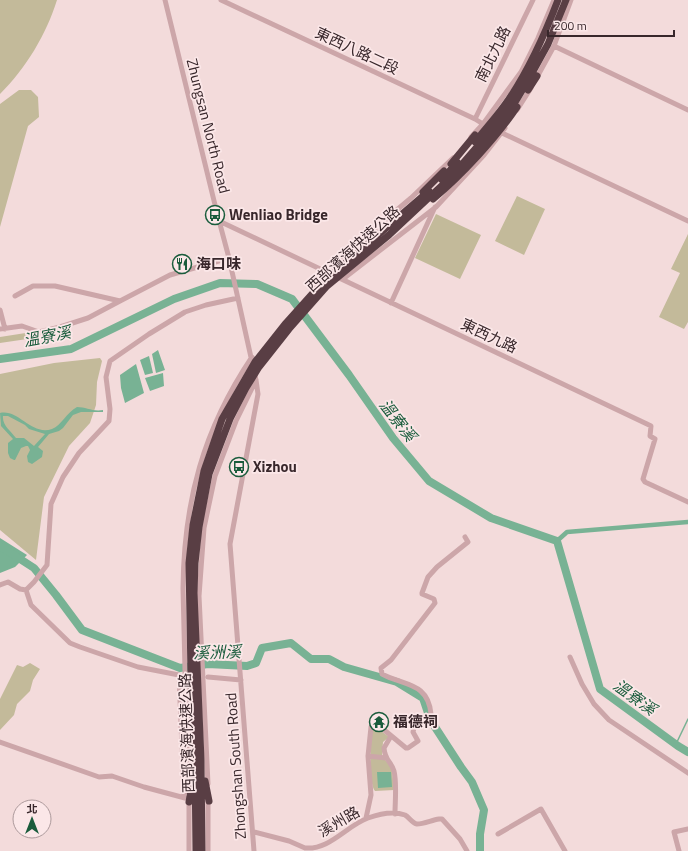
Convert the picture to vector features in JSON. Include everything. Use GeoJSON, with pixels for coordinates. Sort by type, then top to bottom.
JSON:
{"type":"FeatureCollection","features":[{"type":"Feature","properties":{"kind":"highway","name":"西部濱海快速公路"},"geometry":{"type":"LineString","coordinates":[[548,44],[558,0]]}},
{"type":"Feature","properties":{"kind":"highway","name":"西部濱海快速公路"},"geometry":{"type":"LineString","coordinates":[[202,851],[198,760],[194,593],[195,563],[199,527],[209,474],[230,419],[259,367],[326,286],[389,235],[451,177],[511,102],[548,44],[566,0]]}},
{"type":"Feature","properties":{"kind":"highway"},"geometry":{"type":"LineString","coordinates":[[388,226],[448,167],[498,109],[521,72]]}},
{"type":"Feature","properties":{"kind":"highway"},"geometry":{"type":"LineString","coordinates":[[389,235],[444,190],[481,151],[505,124],[537,76]]}},
{"type":"Feature","properties":{"kind":"highway","name":"西部濱海快速公路"},"geometry":{"type":"LineString","coordinates":[[196,851],[198,760],[191,675],[189,563],[204,471],[222,419],[255,362],[286,323],[321,284],[441,181],[511,102]]}},
{"type":"Feature","properties":{"kind":"highway"},"geometry":{"type":"LineString","coordinates":[[186,800],[198,760]]}},
{"type":"Feature","properties":{"kind":"highway"},"geometry":{"type":"LineString","coordinates":[[198,760],[209,801]]}},
{"type":"Feature","properties":{"kind":"street","name":"Zhungsan North Road"},"geometry":{"type":"LineString","coordinates":[[165,0],[238,298]]}},
{"type":"Feature","properties":{"kind":"street","name":"東西八路二段"},"geometry":{"type":"LineString","coordinates":[[221,0],[483,124]]}},
{"type":"Feature","properties":{"kind":"street","name":"南北九路"},"geometry":{"type":"LineString","coordinates":[[475,119],[533,0]]}},
{"type":"Feature","properties":{"kind":"street"},"geometry":{"type":"LineString","coordinates":[[323,270],[335,262],[411,198],[457,153],[483,124],[504,96],[515,78],[521,72],[538,38],[554,0]]}},
{"type":"Feature","properties":{"kind":"street"},"geometry":{"type":"LineString","coordinates":[[343,279],[436,207],[502,133],[537,76],[548,44],[571,0]]}},
{"type":"Feature","properties":{"kind":"street"},"geometry":{"type":"LineString","coordinates":[[548,44],[688,110]]}},
{"type":"Feature","properties":{"kind":"street"},"geometry":{"type":"LineString","coordinates":[[502,133],[688,221]]}},
{"type":"Feature","properties":{"kind":"street"},"geometry":{"type":"LineString","coordinates":[[391,302],[436,207]]}},
{"type":"Feature","properties":{"kind":"street","name":"東西九路"},"geometry":{"type":"LineString","coordinates":[[219,221],[651,426],[650,436],[655,439],[655,441],[643,479],[645,482],[688,502]]}},
{"type":"Feature","properties":{"kind":"street"},"geometry":{"type":"LineString","coordinates":[[0,310],[2,329],[22,326],[39,332],[88,318],[170,275],[229,258]]}},
{"type":"Feature","properties":{"kind":"street"},"geometry":{"type":"LineString","coordinates":[[15,296],[34,286],[55,286],[120,301]]}},
{"type":"Feature","properties":{"kind":"street"},"geometry":{"type":"LineString","coordinates":[[26,590],[47,565],[51,504],[64,477],[79,452],[109,421],[110,409],[106,377],[110,361],[149,334],[185,312],[206,304],[238,298],[256,380],[236,422],[215,476],[204,528],[200,564],[199,596],[202,655],[205,677],[209,801],[208,851]]}},
{"type":"Feature","properties":{"kind":"street"},"geometry":{"type":"LineString","coordinates":[[186,800],[183,562],[186,530],[197,472],[211,432],[222,407],[238,378],[252,357]]}},
{"type":"Feature","properties":{"kind":"street","name":"Zhongshan South Road"},"geometry":{"type":"LineString","coordinates":[[254,851],[254,832],[230,544],[258,394],[256,380]]}},
{"type":"Feature","properties":{"kind":"street"},"geometry":{"type":"LineString","coordinates":[[366,818],[371,795],[368,756],[371,727],[378,724],[391,736],[408,748],[418,740],[413,732],[414,728],[431,714],[424,694],[408,684],[389,678],[382,674],[381,668],[390,660],[435,603],[434,600],[422,594],[428,578],[437,567],[468,542],[465,537]]}},
{"type":"Feature","properties":{"kind":"street"},"geometry":{"type":"LineString","coordinates":[[0,585],[8,582],[20,589],[26,590]]}},
{"type":"Feature","properties":{"kind":"street"},"geometry":{"type":"LineString","coordinates":[[26,590],[31,605],[70,643],[138,667],[179,675],[189,851]]}},
{"type":"Feature","properties":{"kind":"street"},"geometry":{"type":"LineString","coordinates":[[570,657],[582,684],[594,704],[609,720],[688,773]]}},
{"type":"Feature","properties":{"kind":"street"},"geometry":{"type":"LineString","coordinates":[[205,677],[241,680]]}},
{"type":"Feature","properties":{"kind":"street"},"geometry":{"type":"LineString","coordinates":[[391,736],[384,748],[386,758],[393,767],[395,773],[395,814]]}},
{"type":"Feature","properties":{"kind":"street"},"geometry":{"type":"LineString","coordinates":[[0,742],[99,777],[112,776],[186,800]]}},
{"type":"Feature","properties":{"kind":"street"},"geometry":{"type":"LineString","coordinates":[[368,756],[386,758]]}},
{"type":"Feature","properties":{"kind":"street"},"geometry":{"type":"LineString","coordinates":[[498,834],[541,810],[565,851]]}},
{"type":"Feature","properties":{"kind":"street","name":"溪州路"},"geometry":{"type":"LineString","coordinates":[[254,832],[276,837],[309,849],[320,847],[333,840],[366,818],[376,815],[395,814],[405,815],[414,823],[418,824],[442,819],[460,839],[466,851]]}},
{"type":"Feature","properties":{"kind":"street"},"geometry":{"type":"LineString","coordinates":[[679,851],[674,832],[688,829]]}},
{"type":"Feature","properties":{"kind":"shaded area"},"geometry":{"type":"Polygon","coordinates":[[[0,0],[57,0],[47,26],[27,62],[0,94],[0,0]]]}},
{"type":"Feature","properties":{"kind":"shaded area"},"geometry":{"type":"Polygon","coordinates":[[[19,90],[31,90],[38,97],[39,117],[28,126],[0,227],[0,104],[19,90]]]}},
{"type":"Feature","properties":{"kind":"shaded area"},"geometry":{"type":"Polygon","coordinates":[[[517,196],[545,209],[524,255],[495,241],[517,196]]]}},
{"type":"Feature","properties":{"kind":"shaded area"},"geometry":{"type":"Polygon","coordinates":[[[436,214],[481,235],[460,279],[415,258],[436,214]]]}},
{"type":"Feature","properties":{"kind":"shaded area"},"geometry":{"type":"Polygon","coordinates":[[[688,234],[688,322],[684,329],[659,317],[680,273],[671,269],[688,234]]]}},
{"type":"Feature","properties":{"kind":"shaded area"},"geometry":{"type":"Polygon","coordinates":[[[33,332],[34,338],[0,343],[0,337],[33,332]]]}},
{"type":"Feature","properties":{"kind":"shaded area"},"geometry":{"type":"Polygon","coordinates":[[[158,350],[165,370],[156,373],[152,354],[158,350]]]}},
{"type":"Feature","properties":{"kind":"shaded area"},"geometry":{"type":"Polygon","coordinates":[[[149,356],[153,373],[145,375],[140,360],[149,356]]]}},
{"type":"Feature","properties":{"kind":"shaded area"},"geometry":{"type":"Polygon","coordinates":[[[100,358],[102,361],[97,382],[96,405],[90,423],[69,446],[44,497],[36,560],[0,530],[0,374],[54,363],[100,358]]]}},
{"type":"Feature","properties":{"kind":"shaded area"},"geometry":{"type":"Polygon","coordinates":[[[136,364],[144,393],[125,403],[121,388],[120,375],[136,364]]]}},
{"type":"Feature","properties":{"kind":"shaded area"},"geometry":{"type":"Polygon","coordinates":[[[163,373],[164,386],[150,391],[145,378],[163,373]]]}},
{"type":"Feature","properties":{"kind":"shaded area"},"geometry":{"type":"Polygon","coordinates":[[[80,407],[103,410],[103,412],[81,412],[73,415],[63,428],[49,434],[38,447],[43,451],[42,457],[32,464],[28,462],[27,456],[30,450],[28,446],[21,448],[15,460],[10,458],[8,453],[8,443],[13,439],[1,426],[0,413],[13,415],[31,426],[45,430],[52,429],[59,425],[73,410],[80,407]],[[3,416],[4,422],[16,438],[24,438],[34,446],[45,434],[29,429],[25,425],[8,416],[3,416]]]}},
{"type":"Feature","properties":{"kind":"shaded area"},"geometry":{"type":"Polygon","coordinates":[[[0,538],[27,555],[15,567],[0,573],[0,538]]]}},
{"type":"Feature","properties":{"kind":"shaded area"},"geometry":{"type":"Polygon","coordinates":[[[30,663],[40,669],[33,680],[30,691],[17,704],[14,715],[0,730],[0,699],[17,665],[23,667],[30,663]]]}},
{"type":"Feature","properties":{"kind":"shaded area"},"geometry":{"type":"Polygon","coordinates":[[[376,727],[389,737],[383,742],[382,756],[392,768],[394,790],[375,791],[371,780],[370,762],[372,729],[376,727]]]}},
{"type":"Feature","properties":{"kind":"shaded area"},"geometry":{"type":"Polygon","coordinates":[[[377,772],[391,772],[392,787],[378,788],[377,772]]]}},
{"type":"Feature","properties":{"kind":"waterway","name":"溫寮溪"},"geometry":{"type":"LineString","coordinates":[[0,359],[71,349],[174,299],[220,283],[257,284],[292,299],[349,375],[393,438],[429,481],[491,518],[557,541],[600,689],[688,752]]}},
{"type":"Feature","properties":{"kind":"waterway"},"geometry":{"type":"LineString","coordinates":[[557,541],[567,532],[688,522]]}},
{"type":"Feature","properties":{"kind":"waterway","name":"溪洲溪"},"geometry":{"type":"LineString","coordinates":[[0,546],[34,568],[82,630],[180,668],[208,664],[247,666],[256,663],[262,648],[291,643],[311,659],[329,659],[344,667],[397,682],[423,698],[429,716],[472,782],[484,810],[480,834],[480,851]]}},
{"type":"Feature","properties":{"kind":"waterway"},"geometry":{"type":"LineString","coordinates":[[676,744],[688,719]]}},
{"type":"Feature","properties":{"kind":"place","name":"Wenliao Bridge"},"geometry":{"type":"Point","coordinates":[215,215]}},
{"type":"Feature","properties":{"kind":"place","name":"海口味"},"geometry":{"type":"Point","coordinates":[182,264]}},
{"type":"Feature","properties":{"kind":"place","name":"Xizhou"},"geometry":{"type":"Point","coordinates":[239,467]}},
{"type":"Feature","properties":{"kind":"place","name":"福德祠"},"geometry":{"type":"Point","coordinates":[379,722]}}]}
